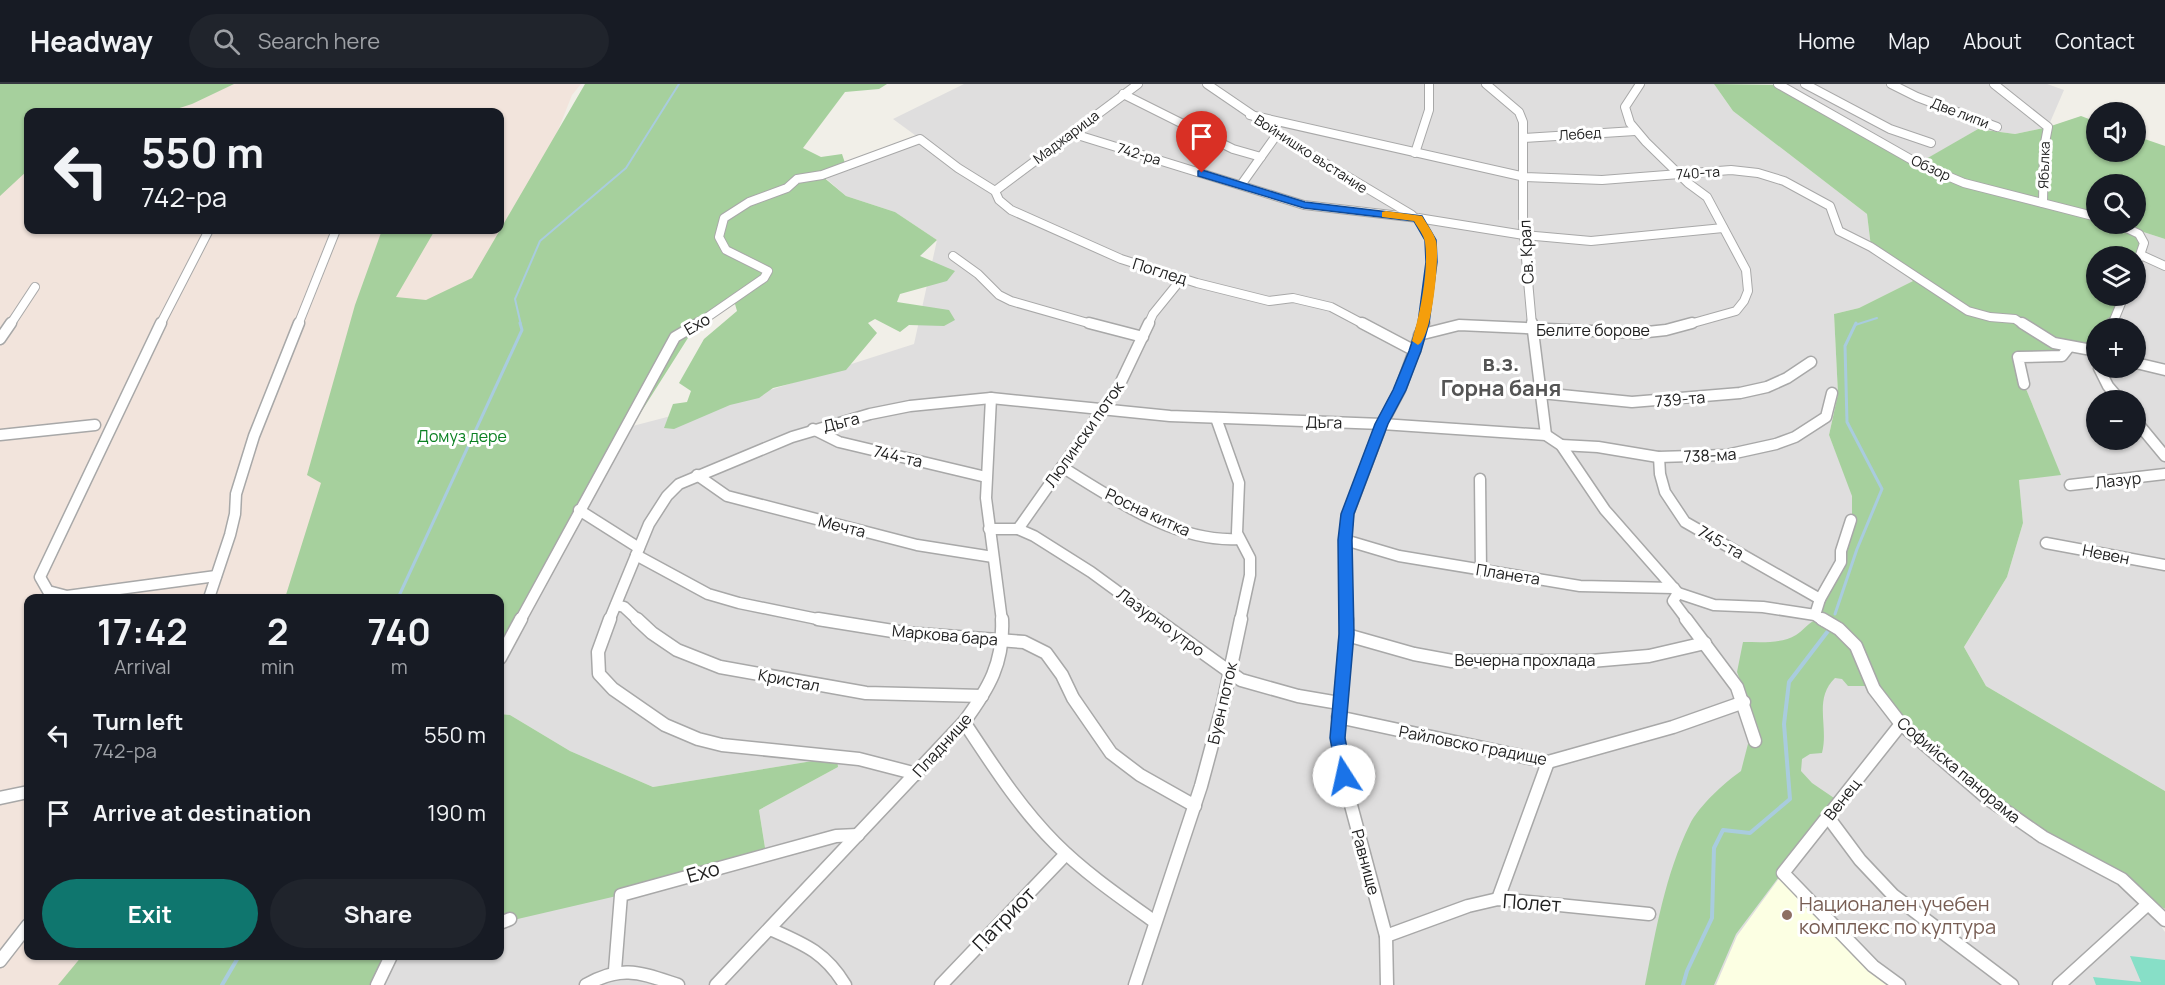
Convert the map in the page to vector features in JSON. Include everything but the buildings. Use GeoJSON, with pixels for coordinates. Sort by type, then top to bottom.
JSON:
{"type":"FeatureCollection","features":[{"type":"Feature","properties":{"kind":"street","name":"Маджарица"},"geometry":{"type":"LineString","coordinates":[[995,191],[1138,84]]}},
{"type":"Feature","properties":{"kind":"street","name":"Войнишко въстание"},"geometry":{"type":"LineString","coordinates":[[1207,84],[1361,188],[1418,218]]}},
{"type":"Feature","properties":{"kind":"street"},"geometry":{"type":"LineString","coordinates":[[1415,153],[1430,106],[1432,93],[1429,84]]}},
{"type":"Feature","properties":{"kind":"street","name":"Св. Крал"},"geometry":{"type":"LineString","coordinates":[[1486,84],[1521,114],[1525,177],[1524,235],[1532,330],[1546,435]]}},
{"type":"Feature","properties":{"kind":"street","name":"Белите борове"},"geometry":{"type":"LineString","coordinates":[[1419,335],[1459,325],[1638,333],[1666,330],[1736,311],[1742,305],[1748,294],[1749,282],[1745,265],[1707,197],[1635,131],[1626,117],[1624,108],[1626,101],[1640,84]]}},
{"type":"Feature","properties":{"kind":"street"},"geometry":{"type":"LineString","coordinates":[[1769,84],[1779,84]]}},
{"type":"Feature","properties":{"kind":"street","name":"Обзор"},"geometry":{"type":"LineString","coordinates":[[1779,84],[1919,164],[1964,183],[2086,214]]}},
{"type":"Feature","properties":{"kind":"street"},"geometry":{"type":"LineString","coordinates":[[1805,84],[1890,129],[1931,143]]}},
{"type":"Feature","properties":{"kind":"street","name":"Две липи"},"geometry":{"type":"LineString","coordinates":[[1891,84],[1917,97],[1997,127]]}},
{"type":"Feature","properties":{"kind":"street","name":"Ябълка"},"geometry":{"type":"LineString","coordinates":[[1994,84],[2048,127],[2044,148],[2043,203]]}},
{"type":"Feature","properties":{"kind":"street"},"geometry":{"type":"LineString","coordinates":[[1124,94],[1233,149],[1261,157]]}},
{"type":"Feature","properties":{"kind":"street","name":"740-та"},"geometry":{"type":"LineString","coordinates":[[1250,115],[1525,177],[1602,180],[1731,170],[1758,173],[1784,181],[1830,206],[1839,231],[1871,247],[1968,311],[1990,317],[2015,319],[2047,340],[2086,349]]}},
{"type":"Feature","properties":{"kind":"street"},"geometry":{"type":"LineString","coordinates":[[1875,140],[1890,129]]}},
{"type":"Feature","properties":{"kind":"street","name":"Лебед"},"geometry":{"type":"LineString","coordinates":[[1524,138],[1635,131]]}},
{"type":"Feature","properties":{"kind":"street","name":"742-ра"},"geometry":{"type":"LineString","coordinates":[[1071,133],[1304,205],[1418,218],[1524,235],[1591,241],[1723,228]]}},
{"type":"Feature","properties":{"kind":"street"},"geometry":{"type":"LineString","coordinates":[[1241,185],[1278,133]]}},
{"type":"Feature","properties":{"kind":"street","name":"Ехо"},"geometry":{"type":"LineString","coordinates":[[504,651],[675,337],[712,315],[764,278],[768,271],[764,266],[732,254],[724,248],[719,237],[724,218],[749,202],[787,188],[797,179],[822,175],[920,139],[926,141]]}},
{"type":"Feature","properties":{"kind":"street","name":"Поглед"},"geometry":{"type":"LineString","coordinates":[[926,141],[958,168],[995,191],[1003,205],[1022,216],[1121,259],[1197,283],[1269,301],[1293,298],[1330,307],[1361,321],[1415,351]]}},
{"type":"Feature","properties":{"kind":"street","name":"Равнище"},"geometry":{"type":"LineString","coordinates":[[1387,985],[1386,936],[1348,794],[1338,738],[1339,703],[1347,634],[1345,540],[1348,514],[1382,424],[1400,390],[1424,323],[1431,262],[1430,240],[1418,218]]}},
{"type":"Feature","properties":{"kind":"street"},"geometry":{"type":"LineString","coordinates":[[59,594],[48,591],[40,577],[140,364],[207,234]]}},
{"type":"Feature","properties":{"kind":"street"},"geometry":{"type":"LineString","coordinates":[[210,594],[230,535],[236,494],[254,436],[334,234]]}},
{"type":"Feature","properties":{"kind":"street"},"geometry":{"type":"LineString","coordinates":[[953,256],[978,274],[999,295],[1011,301],[1143,337]]}},
{"type":"Feature","properties":{"kind":"street"},"geometry":{"type":"LineString","coordinates":[[2146,257],[2165,266]]}},
{"type":"Feature","properties":{"kind":"street","name":"Люлински поток"},"geometry":{"type":"LineString","coordinates":[[1018,528],[1105,408],[1119,386],[1157,308],[1183,277]]}},
{"type":"Feature","properties":{"kind":"street"},"geometry":{"type":"LineString","coordinates":[[0,339],[35,287]]}},
{"type":"Feature","properties":{"kind":"street"},"geometry":{"type":"LineString","coordinates":[[2024,384],[2018,357],[2062,356],[2069,347]]}},
{"type":"Feature","properties":{"kind":"street","name":"739-та"},"geometry":{"type":"LineString","coordinates":[[1541,393],[1632,402],[1740,393],[1767,387],[1787,378],[1811,362]]}},
{"type":"Feature","properties":{"kind":"street"},"geometry":{"type":"LineString","coordinates":[[2146,365],[2165,370]]}},
{"type":"Feature","properties":{"kind":"street","name":"738-ма"},"geometry":{"type":"LineString","coordinates":[[1562,445],[1577,443],[1659,457],[1722,455],[1757,451],[1790,439],[1826,417],[1832,393]]}},
{"type":"Feature","properties":{"kind":"street","name":"Дъга"},"geometry":{"type":"LineString","coordinates":[[917,774],[894,766],[845,757],[708,742],[674,729],[639,709],[605,683],[598,670],[599,646],[637,551],[657,510],[668,494],[680,484],[698,475],[813,429],[913,406],[991,398],[1170,416],[1382,424],[1546,435],[1562,445]]}},
{"type":"Feature","properties":{"kind":"street","name":"Пладнище"},"geometry":{"type":"LineString","coordinates":[[716,985],[964,722],[982,696],[999,660],[1002,640],[989,529],[986,477],[991,398]]}},
{"type":"Feature","properties":{"kind":"street","name":"Буен поток"},"geometry":{"type":"LineString","coordinates":[[1135,985],[1195,806],[1215,736],[1250,575],[1250,558],[1239,539],[1236,524],[1239,483],[1216,418]]}},
{"type":"Feature","properties":{"kind":"street"},"geometry":{"type":"LineString","coordinates":[[0,435],[95,425]]}},
{"type":"Feature","properties":{"kind":"street","name":"744-та"},"geometry":{"type":"LineString","coordinates":[[813,429],[839,442],[986,477]]}},
{"type":"Feature","properties":{"kind":"street"},"geometry":{"type":"LineString","coordinates":[[2146,433],[2165,456]]}},
{"type":"Feature","properties":{"kind":"street"},"geometry":{"type":"LineString","coordinates":[[1562,445],[1582,479],[1605,510],[1676,591],[1673,601],[1737,687],[1755,741]]}},
{"type":"Feature","properties":{"kind":"street","name":"745-та"},"geometry":{"type":"LineString","coordinates":[[1659,457],[1658,468],[1674,511],[1685,522],[1821,599]]}},
{"type":"Feature","properties":{"kind":"street","name":"Росна китка"},"geometry":{"type":"LineString","coordinates":[[1062,467],[1140,511],[1186,531],[1222,542],[1239,539]]}},
{"type":"Feature","properties":{"kind":"street","name":"Лазур"},"geometry":{"type":"LineString","coordinates":[[2070,485],[2165,474]]}},
{"type":"Feature","properties":{"kind":"street","name":"Мечта"},"geometry":{"type":"LineString","coordinates":[[698,475],[727,496],[917,545],[993,557]]}},
{"type":"Feature","properties":{"kind":"street"},"geometry":{"type":"LineString","coordinates":[[1480,479],[1481,570]]}},
{"type":"Feature","properties":{"kind":"street","name":"Маркова бара"},"geometry":{"type":"LineString","coordinates":[[579,510],[637,551],[708,594],[805,617],[905,633],[1024,642],[1046,653],[1062,675],[1072,698],[1111,753],[1140,775],[1195,806]]}},
{"type":"Feature","properties":{"kind":"street"},"geometry":{"type":"LineString","coordinates":[[1815,615],[1841,562],[1841,551],[1851,520]]}},
{"type":"Feature","properties":{"kind":"street"},"geometry":{"type":"LineString","coordinates":[[989,529],[1018,528]]}},
{"type":"Feature","properties":{"kind":"street","name":"Лазурно утро"},"geometry":{"type":"LineString","coordinates":[[1018,528],[1091,572],[1241,680],[1267,688],[1339,703]]}},
{"type":"Feature","properties":{"kind":"street","name":"Планета"},"geometry":{"type":"LineString","coordinates":[[1345,540],[1399,556],[1580,586],[1676,591]]}},
{"type":"Feature","properties":{"kind":"street","name":"Невен"},"geometry":{"type":"LineString","coordinates":[[2046,543],[2165,565]]}},
{"type":"Feature","properties":{"kind":"street"},"geometry":{"type":"LineString","coordinates":[[82,594],[216,576]]}},
{"type":"Feature","properties":{"kind":"street","name":"Софийска панорама"},"geometry":{"type":"LineString","coordinates":[[1676,591],[1714,605],[1763,608],[1815,615],[1839,629],[1856,646],[1874,689],[1901,724],[1987,798],[2019,821],[2043,837],[2122,879],[2165,921]]}},
{"type":"Feature","properties":{"kind":"street","name":"Кристал"},"geometry":{"type":"LineString","coordinates":[[616,605],[624,607],[652,633],[677,650],[720,667],[866,693],[982,696]]}},
{"type":"Feature","properties":{"kind":"street","name":"Вечерна прохлада"},"geometry":{"type":"LineString","coordinates":[[1347,634],[1414,654],[1452,661],[1590,661],[1649,656],[1705,643]]}},
{"type":"Feature","properties":{"kind":"street","name":"Райловско градище"},"geometry":{"type":"LineString","coordinates":[[1338,717],[1548,762],[1673,727],[1743,702]]}},
{"type":"Feature","properties":{"kind":"street"},"geometry":{"type":"LineString","coordinates":[[964,722],[1006,785],[1066,854],[1155,922]]}},
{"type":"Feature","properties":{"kind":"street","name":"Венец"},"geometry":{"type":"LineString","coordinates":[[1899,985],[1873,966],[1783,873],[1901,724]]}},
{"type":"Feature","properties":{"kind":"street"},"geometry":{"type":"LineString","coordinates":[[1498,899],[1548,762]]}},
{"type":"Feature","properties":{"kind":"street"},"geometry":{"type":"LineString","coordinates":[[0,798],[24,793]]}},
{"type":"Feature","properties":{"kind":"street"},"geometry":{"type":"LineString","coordinates":[[1828,817],[1860,860],[1893,895],[2012,985]]}},
{"type":"Feature","properties":{"kind":"street","name":"Ехо"},"geometry":{"type":"LineString","coordinates":[[615,970],[621,895],[836,836],[858,835]]}},
{"type":"Feature","properties":{"kind":"street","name":"Патриот"},"geometry":{"type":"LineString","coordinates":[[941,985],[1066,854]]}},
{"type":"Feature","properties":{"kind":"street","name":"Полет"},"geometry":{"type":"LineString","coordinates":[[1386,936],[1468,906],[1498,899],[1648,914]]}},
{"type":"Feature","properties":{"kind":"street"},"geometry":{"type":"LineString","coordinates":[[2059,985],[2148,904]]}},
{"type":"Feature","properties":{"kind":"street"},"geometry":{"type":"LineString","coordinates":[[770,929],[828,958],[845,985]]}},
{"type":"Feature","properties":{"kind":"street"},"geometry":{"type":"LineString","coordinates":[[0,961],[24,930]]}},
{"type":"Feature","properties":{"kind":"street"},"geometry":{"type":"LineString","coordinates":[[377,985],[389,960]]}},
{"type":"Feature","properties":{"kind":"street"},"geometry":{"type":"LineString","coordinates":[[586,985],[598,976],[615,970],[625,970],[678,985]]}},
{"type":"Feature","properties":{"kind":"shaded area"},"geometry":{"type":"Polygon","coordinates":[[[137,84],[581,84],[572,95],[375,594],[24,594],[24,960],[147,960],[125,985],[0,985],[0,168],[24,163],[24,234],[504,234],[504,108],[113,108],[137,84]]]}},
{"type":"Feature","properties":{"kind":"shaded area"},"geometry":{"type":"Polygon","coordinates":[[[964,84],[1714,84],[1733,111],[1867,214],[1871,247],[1913,281],[1859,308],[1834,314],[1838,394],[1829,435],[1853,496],[1852,526],[1901,724],[2003,820],[2118,882],[2153,915],[2165,932],[2165,985],[363,985],[376,960],[504,960],[504,912],[766,853],[759,810],[838,767],[837,757],[653,787],[570,751],[510,715],[504,714],[504,651],[625,428],[767,391],[914,344],[937,240],[895,212],[846,196],[822,175],[919,138],[893,119],[964,84]]]}},
{"type":"Feature","properties":{"kind":"shaded area"},"geometry":{"type":"Polygon","coordinates":[[[1769,84],[2047,84],[2064,90],[2048,127],[2015,134],[1978,129],[1919,164],[1780,85],[1769,84]]]}},
{"type":"Feature","properties":{"kind":"shaded area"},"geometry":{"type":"Polygon","coordinates":[[[2146,233],[2165,239],[2165,791],[1986,686],[1964,647],[2007,577],[2023,523],[2019,480],[2060,474],[2024,384],[2018,357],[2069,347],[2086,349],[2086,378],[2146,378],[2146,318],[2114,318],[2120,306],[2146,306],[2146,246],[2137,246],[2131,234],[2146,233]]]}},
{"type":"Feature","properties":{"kind":"shaded area","name":"Национален учебен комплекс по култура"},"geometry":{"type":"Polygon","coordinates":[[[1783,873],[1899,985],[1716,985],[1737,936],[1783,873]]]}},
{"type":"Feature","properties":{"kind":"green space"},"geometry":{"type":"Polygon","coordinates":[[[0,84],[234,84],[180,108],[24,108],[24,174],[0,196],[0,84]]]}},
{"type":"Feature","properties":{"kind":"green space","name":"Домуз дере"},"geometry":{"type":"Polygon","coordinates":[[[585,84],[887,84],[879,89],[845,92],[803,148],[821,157],[842,154],[845,163],[822,176],[846,196],[895,212],[937,240],[920,256],[955,271],[947,281],[900,294],[897,302],[949,310],[955,320],[944,326],[909,325],[900,332],[875,319],[868,323],[877,333],[846,370],[773,388],[759,398],[730,405],[674,429],[664,428],[673,404],[687,402],[691,391],[679,383],[704,339],[737,311],[735,304],[709,312],[693,330],[579,510],[504,651],[504,594],[286,594],[321,483],[307,475],[355,305],[381,234],[433,234],[396,297],[426,300],[472,278],[498,234],[504,234],[504,223],[585,84]]]}},
{"type":"Feature","properties":{"kind":"green space"},"geometry":{"type":"Polygon","coordinates":[[[1714,84],[1780,85],[1919,163],[1978,129],[2015,134],[2048,127],[2081,116],[2086,118],[2086,162],[2146,162],[2146,139],[2165,146],[2165,239],[2146,233],[2146,174],[2086,174],[2086,234],[2136,234],[2144,243],[2142,246],[2086,246],[2086,306],[2120,306],[2114,318],[2086,318],[2086,349],[2069,347],[2062,356],[2018,357],[2024,384],[2061,475],[2019,480],[2023,523],[2007,577],[1964,647],[1986,686],[2165,791],[2165,909],[2010,814],[1901,724],[1873,686],[1848,686],[1842,679],[1835,678],[1828,686],[1823,704],[1822,753],[1810,754],[1802,759],[1801,771],[1812,783],[1837,800],[1736,934],[1714,985],[1645,985],[1662,903],[1681,843],[1699,810],[1720,788],[1741,771],[1749,740],[1759,730],[1737,672],[1743,642],[1784,640],[1796,635],[1815,620],[1856,646],[1815,615],[1852,526],[1852,496],[1829,435],[1838,394],[1834,314],[1859,308],[1913,281],[1871,247],[1867,214],[1733,111],[1714,84]]]}},
{"type":"Feature","properties":{"kind":"green space"},"geometry":{"type":"Polygon","coordinates":[[[504,714],[510,715],[570,751],[653,787],[837,757],[838,767],[759,810],[766,854],[621,895],[504,922],[504,714]]]}},
{"type":"Feature","properties":{"kind":"green space"},"geometry":{"type":"Polygon","coordinates":[[[2130,956],[2165,960],[2165,985],[2096,985],[2093,977],[2141,982],[2130,956]]]}},
{"type":"Feature","properties":{"kind":"green space"},"geometry":{"type":"Polygon","coordinates":[[[79,960],[389,960],[377,985],[58,985],[79,960]]]}},
{"type":"Feature","properties":{"kind":"waterway","name":"Домуз дере"},"geometry":{"type":"LineString","coordinates":[[521,325],[515,299],[540,241],[626,168],[679,84]]}},
{"type":"Feature","properties":{"kind":"waterway"},"geometry":{"type":"LineString","coordinates":[[1855,325],[1877,318]]}},
{"type":"Feature","properties":{"kind":"waterway","name":"Домуз дере"},"geometry":{"type":"LineString","coordinates":[[400,594],[522,330],[520,323]]}},
{"type":"Feature","properties":{"kind":"waterway"},"geometry":{"type":"LineString","coordinates":[[1835,614],[1857,549],[1882,489],[1847,422],[1845,346],[1855,325]]}},
{"type":"Feature","properties":{"kind":"waterway"},"geometry":{"type":"LineString","coordinates":[[1683,985],[1687,971],[1712,918],[1714,848],[1723,830],[1750,833],[1790,799],[1784,724],[1789,682],[1828,631]]}},
{"type":"Feature","properties":{"kind":"waterway","name":"Домуз дере"},"geometry":{"type":"LineString","coordinates":[[222,985],[237,960]]}},
{"type":"Feature","properties":{"kind":"slow traffic"},"geometry":{"type":"LineString","coordinates":[[1386,214],[1418,218],[1430,240],[1431,262],[1424,323],[1418,341]]}},
{"type":"Feature","properties":{"kind":"place","name":"Национален учебен комплекс по култура"},"geometry":{"type":"Point","coordinates":[1787,915]}},
{"type":"Feature","properties":{"kind":"district","name":"в.з. Горна баня"},"geometry":{"type":"Point","coordinates":[1501,376]}},
{"type":"Feature","properties":{"kind":"route"},"geometry":{"type":"LineString","coordinates":[[1202,173],[1304,205],[1418,218],[1430,240],[1431,262],[1424,323],[1400,390],[1382,424],[1348,514],[1345,540],[1347,634],[1338,717],[1338,738],[1344,776]]}}]}
